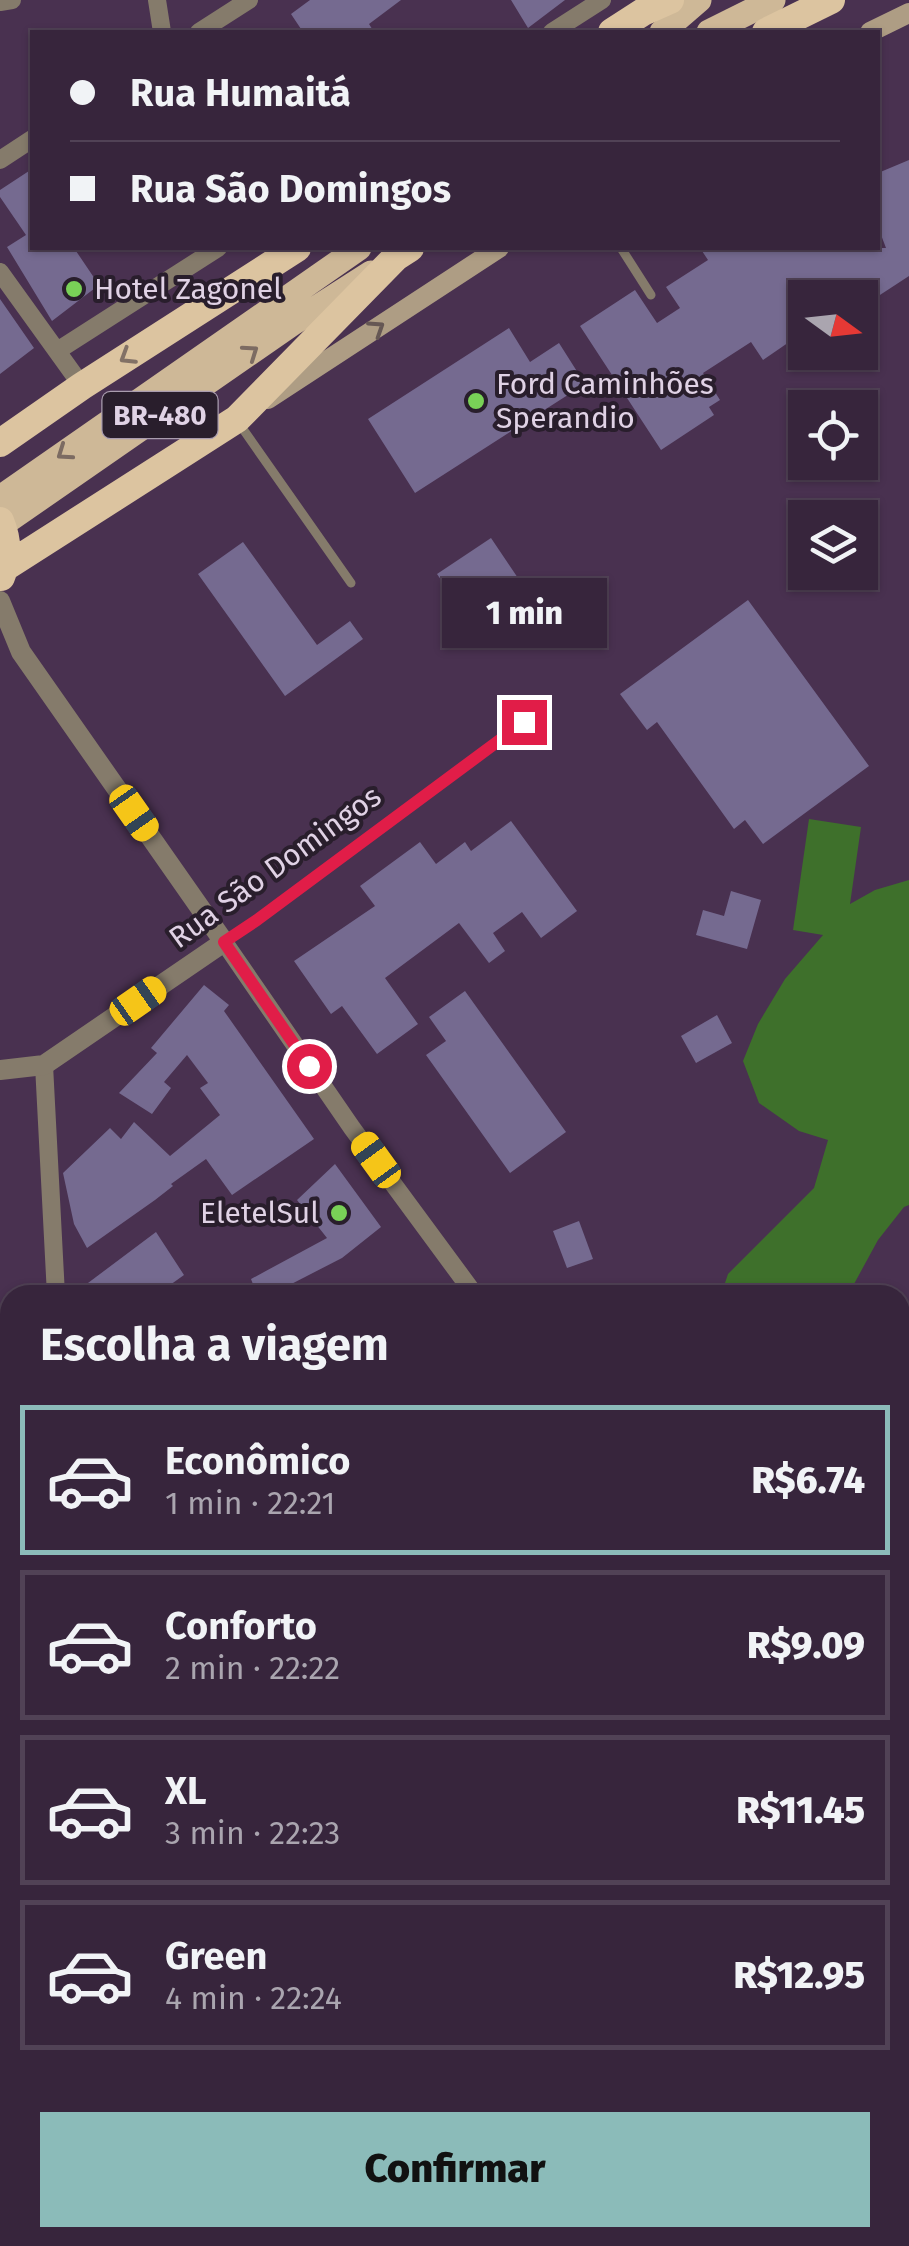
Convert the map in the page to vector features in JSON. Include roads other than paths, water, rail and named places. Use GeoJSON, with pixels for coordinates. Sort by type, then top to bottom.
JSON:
{"type":"FeatureCollection","features":[{"type":"Feature","properties":{"kind":"highway"},"geometry":{"type":"LineString","coordinates":[[615,30],[670,0]]}},
{"type":"Feature","properties":{"kind":"highway"},"geometry":{"type":"LineString","coordinates":[[770,30],[832,0]]}},
{"type":"Feature","properties":{"kind":"highway"},"geometry":{"type":"LineString","coordinates":[[82,386],[295,250]]}},
{"type":"Feature","properties":{"kind":"highway"},"geometry":{"type":"LineString","coordinates":[[236,420],[403,252]]}},
{"type":"Feature","properties":{"kind":"highway","name":"BR-480"},"geometry":{"type":"LineString","coordinates":[[4,439],[82,386]]}},
{"type":"Feature","properties":{"kind":"highway","name":"BR-480"},"geometry":{"type":"LineString","coordinates":[[2,573],[236,420]]}},
{"type":"Feature","properties":{"kind":"highway"},"geometry":{"type":"LineString","coordinates":[[0,524],[7,543],[2,573]]}},
{"type":"Feature","properties":{"kind":"main road"},"geometry":{"type":"LineString","coordinates":[[664,30],[699,0]]}},
{"type":"Feature","properties":{"kind":"main road"},"geometry":{"type":"LineString","coordinates":[[713,30],[773,0]]}},
{"type":"Feature","properties":{"kind":"main road"},"geometry":{"type":"LineString","coordinates":[[874,30],[909,14]]}},
{"type":"Feature","properties":{"kind":"main road","name":"BR-480"},"geometry":{"type":"LineString","coordinates":[[14,498],[258,316],[357,250]]}},
{"type":"Feature","properties":{"kind":"main road","name":"BR-480"},"geometry":{"type":"LineString","coordinates":[[236,420],[496,250]]}},
{"type":"Feature","properties":{"kind":"main road","name":"BR-480"},"geometry":{"type":"LineString","coordinates":[[14,498],[403,252]]}},
{"type":"Feature","properties":{"kind":"main road"},"geometry":{"type":"LineString","coordinates":[[0,524],[14,498]]}},
{"type":"Feature","properties":{"kind":"street"},"geometry":{"type":"LineString","coordinates":[[0,2],[12,0]]}},
{"type":"Feature","properties":{"kind":"street"},"geometry":{"type":"LineString","coordinates":[[156,0],[162,30]]}},
{"type":"Feature","properties":{"kind":"street"},"geometry":{"type":"LineString","coordinates":[[202,30],[249,0]]}},
{"type":"Feature","properties":{"kind":"street"},"geometry":{"type":"LineString","coordinates":[[555,30],[602,0]]}},
{"type":"Feature","properties":{"kind":"street"},"geometry":{"type":"LineString","coordinates":[[0,160],[30,141]]}},
{"type":"Feature","properties":{"kind":"street"},"geometry":{"type":"LineString","coordinates":[[57,351],[215,250]]}},
{"type":"Feature","properties":{"kind":"street"},"geometry":{"type":"LineString","coordinates":[[0,272],[82,386]]}},
{"type":"Feature","properties":{"kind":"street"},"geometry":{"type":"LineString","coordinates":[[0,601],[21,652],[352,1128],[467,1285]]}},
{"type":"Feature","properties":{"kind":"street"},"geometry":{"type":"LineString","coordinates":[[0,637],[21,652]]}},
{"type":"Feature","properties":{"kind":"street","name":"Rua São Domingos"},"geometry":{"type":"LineString","coordinates":[[0,1070],[44,1065],[224,942]]}},
{"type":"Feature","properties":{"kind":"street"},"geometry":{"type":"LineString","coordinates":[[44,1065],[55,1285]]}},
{"type":"Feature","properties":{"kind":"lane"},"geometry":{"type":"LineString","coordinates":[[622,250],[650,294]]}},
{"type":"Feature","properties":{"kind":"lane"},"geometry":{"type":"LineString","coordinates":[[236,420],[351,582]]}},
{"type":"Feature","properties":{"kind":"lane","name":"Rua São Domingos"},"geometry":{"type":"LineString","coordinates":[[224,942],[524,722]]}},
{"type":"Feature","properties":{"kind":"place","name":"Hotel Zagonel"},"geometry":{"type":"Point","coordinates":[74,289]}},
{"type":"Feature","properties":{"kind":"place","name":"Ford Caminhões Sperandio"},"geometry":{"type":"Point","coordinates":[476,401]}},
{"type":"Feature","properties":{"kind":"place","name":"EletelSul"},"geometry":{"type":"Point","coordinates":[339,1213]}}]}
